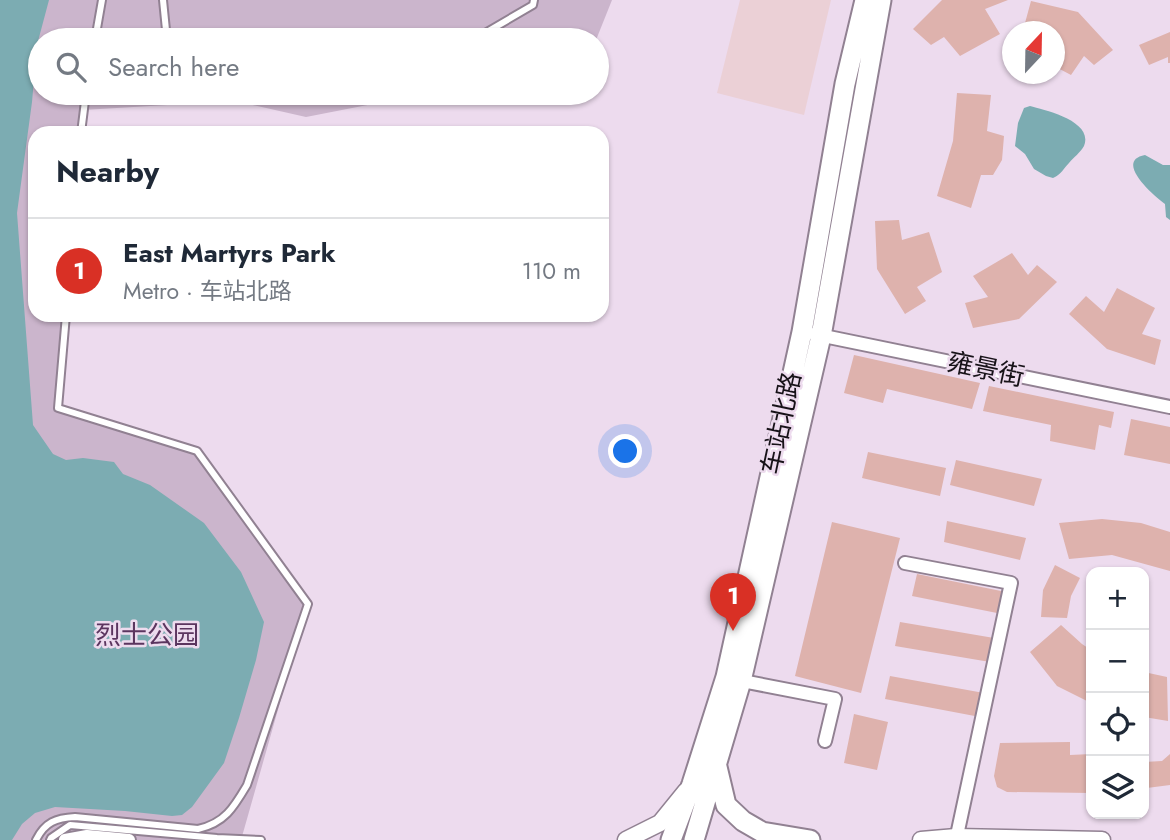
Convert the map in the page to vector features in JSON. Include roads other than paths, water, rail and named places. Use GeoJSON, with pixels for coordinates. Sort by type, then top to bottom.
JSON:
{"type":"FeatureCollection","features":[{"type":"Feature","properties":{"kind":"main road","name":"车站北路"},"geometry":{"type":"LineString","coordinates":[[694,840],[717,764],[802,332],[845,84],[865,0]]}},
{"type":"Feature","properties":{"kind":"main road","name":"车站北路"},"geometry":{"type":"LineString","coordinates":[[670,840],[733,679],[821,336],[881,0]]}},
{"type":"Feature","properties":{"kind":"main road"},"geometry":{"type":"LineString","coordinates":[[717,764],[726,805],[743,821],[762,832],[810,840]]}},
{"type":"Feature","properties":{"kind":"main road"},"geometry":{"type":"LineString","coordinates":[[626,840],[660,822],[692,784]]}},
{"type":"Feature","properties":{"kind":"main road"},"geometry":{"type":"LineString","coordinates":[[922,840],[1102,840]]}},
{"type":"Feature","properties":{"kind":"street","name":"雍景街"},"geometry":{"type":"LineString","coordinates":[[802,332],[1170,407]]}},
{"type":"Feature","properties":{"kind":"street"},"geometry":{"type":"LineString","coordinates":[[905,563],[1011,583],[956,838]]}},
{"type":"Feature","properties":{"kind":"street"},"geometry":{"type":"LineString","coordinates":[[733,679],[835,699],[825,741]]}},
{"type":"Feature","properties":{"kind":"street"},"geometry":{"type":"LineString","coordinates":[[65,840],[87,836],[129,840]]}},
{"type":"Feature","properties":{"kind":"lane"},"geometry":{"type":"LineString","coordinates":[[97,28],[102,0]]}},
{"type":"Feature","properties":{"kind":"lane"},"geometry":{"type":"LineString","coordinates":[[163,0],[166,28]]}},
{"type":"Feature","properties":{"kind":"lane"},"geometry":{"type":"LineString","coordinates":[[494,28],[533,5],[534,0]]}},
{"type":"Feature","properties":{"kind":"lane"},"geometry":{"type":"LineString","coordinates":[[82,126],[84,105]]}},
{"type":"Feature","properties":{"kind":"lane"},"geometry":{"type":"LineString","coordinates":[[36,840],[44,827],[61,818],[75,817],[198,829],[223,819],[236,805],[247,785],[308,604],[197,451],[58,408],[65,322]]}},
{"type":"Feature","properties":{"kind":"lane"},"geometry":{"type":"LineString","coordinates":[[50,840],[70,825],[261,840]]}},
{"type":"Feature","properties":{"kind":"place","name":"East Martyrs Park"},"geometry":{"type":"Point","coordinates":[733,631]}},
{"type":"Feature","properties":{"kind":"park label","name":"烈士公园"},"geometry":{"type":"Point","coordinates":[147,635]}}]}
